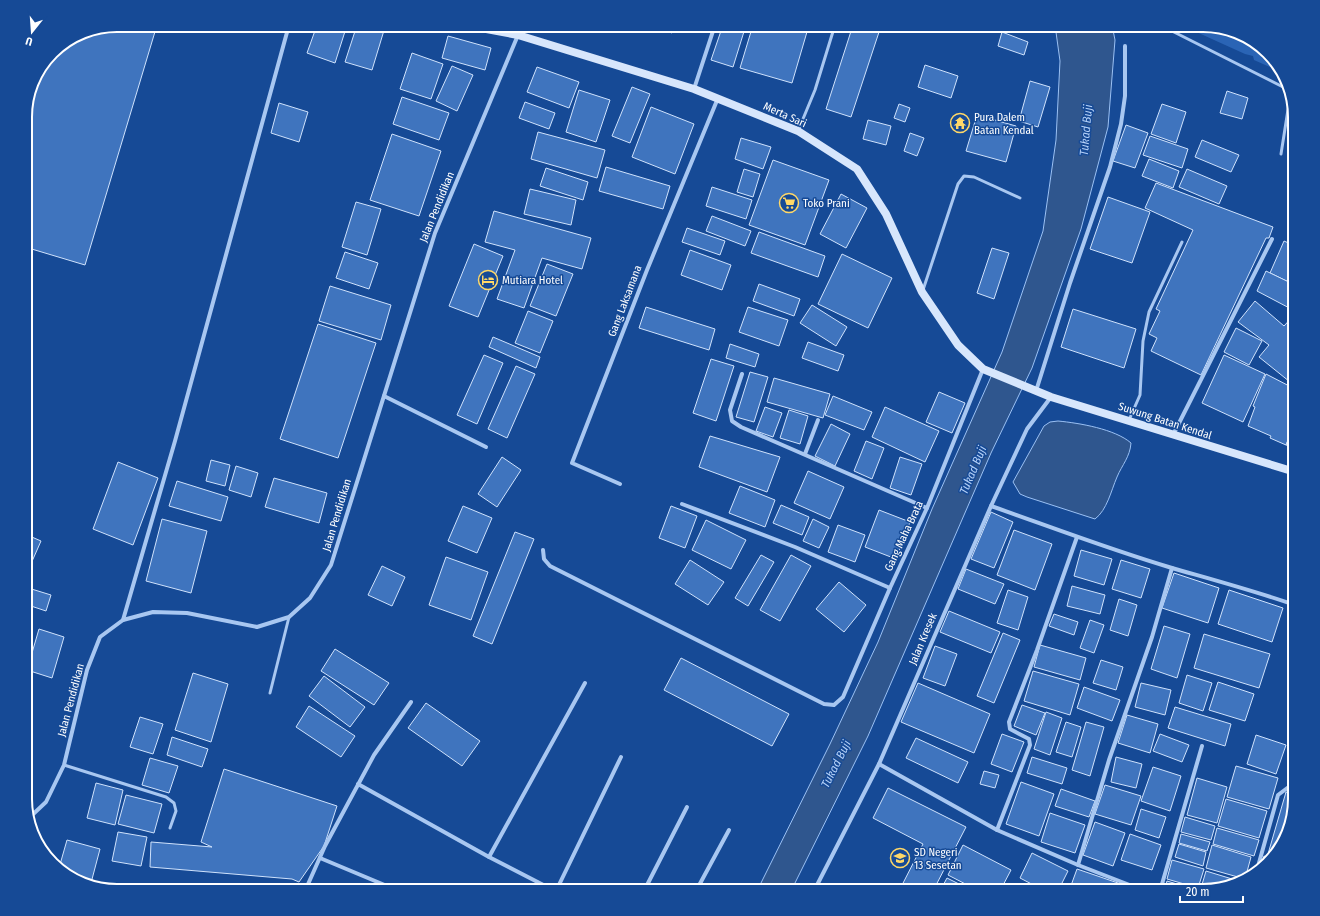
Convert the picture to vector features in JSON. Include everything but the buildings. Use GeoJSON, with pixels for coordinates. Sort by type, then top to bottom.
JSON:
{"type":"FeatureCollection","features":[{"type":"Feature","properties":{"kind":"street"},"geometry":{"type":"LineString","coordinates":[[123,620],[175,441],[287,32]]}},
{"type":"Feature","properties":{"kind":"street","name":"Merta Sari"},"geometry":{"type":"LineString","coordinates":[[502,32],[518,35],[694,89],[718,98],[798,131],[857,169],[886,214],[922,292],[958,345],[985,370]]}},
{"type":"Feature","properties":{"kind":"street"},"geometry":{"type":"LineString","coordinates":[[694,89],[713,32]]}},
{"type":"Feature","properties":{"kind":"street","name":"Jalan Pendidikan"},"geometry":{"type":"LineString","coordinates":[[34,814],[46,802],[64,765],[88,670],[100,637],[123,620],[153,612],[187,613],[257,628],[289,617],[310,598],[331,565],[435,233],[518,35]]}},
{"type":"Feature","properties":{"kind":"street"},"geometry":{"type":"LineString","coordinates":[[1033,390],[1110,168],[1121,124],[1125,96],[1125,46]]}},
{"type":"Feature","properties":{"kind":"street","name":"Gang Laksamana"},"geometry":{"type":"LineString","coordinates":[[620,484],[572,463],[647,270],[718,98]]}},
{"type":"Feature","properties":{"kind":"street"},"geometry":{"type":"LineString","coordinates":[[1172,435],[1272,239]]}},
{"type":"Feature","properties":{"kind":"street","name":"Suwung Batan Kendal"},"geometry":{"type":"LineString","coordinates":[[985,370],[1051,397],[1288,470]]}},
{"type":"Feature","properties":{"kind":"street","name":"Gang Maha Brata"},"geometry":{"type":"LineString","coordinates":[[543,550],[544,559],[550,566],[824,704],[834,705],[843,697],[890,588],[927,508],[985,370]]}},
{"type":"Feature","properties":{"kind":"street"},"geometry":{"type":"LineString","coordinates":[[742,374],[730,410],[732,421],[741,427],[927,508]]}},
{"type":"Feature","properties":{"kind":"street"},"geometry":{"type":"LineString","coordinates":[[384,396],[486,446]]}},
{"type":"Feature","properties":{"kind":"street","name":"Jalan Kresek"},"geometry":{"type":"LineString","coordinates":[[818,884],[879,764],[991,506],[1027,428],[1051,397]]}},
{"type":"Feature","properties":{"kind":"street"},"geometry":{"type":"LineString","coordinates":[[805,454],[818,420]]}},
{"type":"Feature","properties":{"kind":"street"},"geometry":{"type":"LineString","coordinates":[[682,504],[795,547],[890,588]]}},
{"type":"Feature","properties":{"kind":"street"},"geometry":{"type":"LineString","coordinates":[[991,506],[1077,537],[1172,568],[1257,591],[1288,602]]}},
{"type":"Feature","properties":{"kind":"street"},"geometry":{"type":"LineString","coordinates":[[997,830],[1030,745],[1029,739],[1010,729],[1009,722],[1037,650],[1077,537]]}},
{"type":"Feature","properties":{"kind":"street"},"geometry":{"type":"LineString","coordinates":[[1078,865],[1109,760],[1152,637],[1172,568]]}},
{"type":"Feature","properties":{"kind":"street"},"geometry":{"type":"LineString","coordinates":[[489,857],[585,683]]}},
{"type":"Feature","properties":{"kind":"street"},"geometry":{"type":"LineString","coordinates":[[308,884],[320,858],[374,755],[411,702]]}},
{"type":"Feature","properties":{"kind":"street"},"geometry":{"type":"LineString","coordinates":[[1162,884],[1202,746]]}},
{"type":"Feature","properties":{"kind":"street"},"geometry":{"type":"LineString","coordinates":[[559,884],[621,757]]}},
{"type":"Feature","properties":{"kind":"street"},"geometry":{"type":"LineString","coordinates":[[879,764],[997,830],[1078,865],[1127,884]]}},
{"type":"Feature","properties":{"kind":"street"},"geometry":{"type":"LineString","coordinates":[[358,784],[489,857],[542,884]]}},
{"type":"Feature","properties":{"kind":"street"},"geometry":{"type":"LineString","coordinates":[[1259,863],[1278,795],[1288,788]]}},
{"type":"Feature","properties":{"kind":"street"},"geometry":{"type":"LineString","coordinates":[[648,884],[687,807]]}},
{"type":"Feature","properties":{"kind":"street"},"geometry":{"type":"LineString","coordinates":[[700,884],[729,830]]}},
{"type":"Feature","properties":{"kind":"street"},"geometry":{"type":"LineString","coordinates":[[320,858],[382,884]]}},
{"type":"Feature","properties":{"kind":"lane"},"geometry":{"type":"LineString","coordinates":[[798,131],[815,90],[833,32]]}},
{"type":"Feature","properties":{"kind":"lane"},"geometry":{"type":"LineString","coordinates":[[1174,32],[1281,86]]}},
{"type":"Feature","properties":{"kind":"lane"},"geometry":{"type":"LineString","coordinates":[[1281,154],[1288,112]]}},
{"type":"Feature","properties":{"kind":"lane"},"geometry":{"type":"LineString","coordinates":[[922,292],[958,184],[964,176],[974,176],[1020,198]]}},
{"type":"Feature","properties":{"kind":"lane"},"geometry":{"type":"LineString","coordinates":[[1129,421],[1140,395],[1143,341],[1149,312],[1182,242]]}},
{"type":"Feature","properties":{"kind":"lane"},"geometry":{"type":"LineString","coordinates":[[270,693],[289,617]]}},
{"type":"Feature","properties":{"kind":"lane"},"geometry":{"type":"LineString","coordinates":[[64,765],[166,797],[174,803],[176,811],[170,828]]}},
{"type":"Feature","properties":{"kind":"shaded area"},"geometry":{"type":"Polygon","coordinates":[[[1196,32],[1219,34],[1250,46],[1267,61],[1275,72],[1272,68],[1254,60],[1253,56],[1245,54],[1196,32]]]}},
{"type":"Feature","properties":{"kind":"water","name":"Tukad Buji"},"geometry":{"type":"Polygon","coordinates":[[[1056,32],[1113,32],[1115,40],[1108,127],[1081,229],[1032,368],[991,453],[868,736],[794,884],[760,884],[830,744],[878,642],[932,509],[1002,352],[1043,231],[1056,140],[1060,61],[1056,32]]]}},
{"type":"Feature","properties":{"kind":"water"},"geometry":{"type":"Polygon","coordinates":[[[1058,421],[1076,423],[1106,430],[1124,438],[1131,443],[1127,457],[1106,505],[1103,511],[1095,519],[1020,494],[1013,482],[1044,426],[1050,422],[1058,421]]]}},
{"type":"Feature","properties":{"kind":"place","name":"Pura Dalem Batan Kendal"},"geometry":{"type":"Point","coordinates":[960,123]}},
{"type":"Feature","properties":{"kind":"place","name":"Toko Prani"},"geometry":{"type":"Point","coordinates":[789,203]}},
{"type":"Feature","properties":{"kind":"place","name":"Mutiara Hotel"},"geometry":{"type":"Point","coordinates":[488,280]}},
{"type":"Feature","properties":{"kind":"place","name":"SD Negeri 13 Sesetan"},"geometry":{"type":"Point","coordinates":[900,858]}}]}
